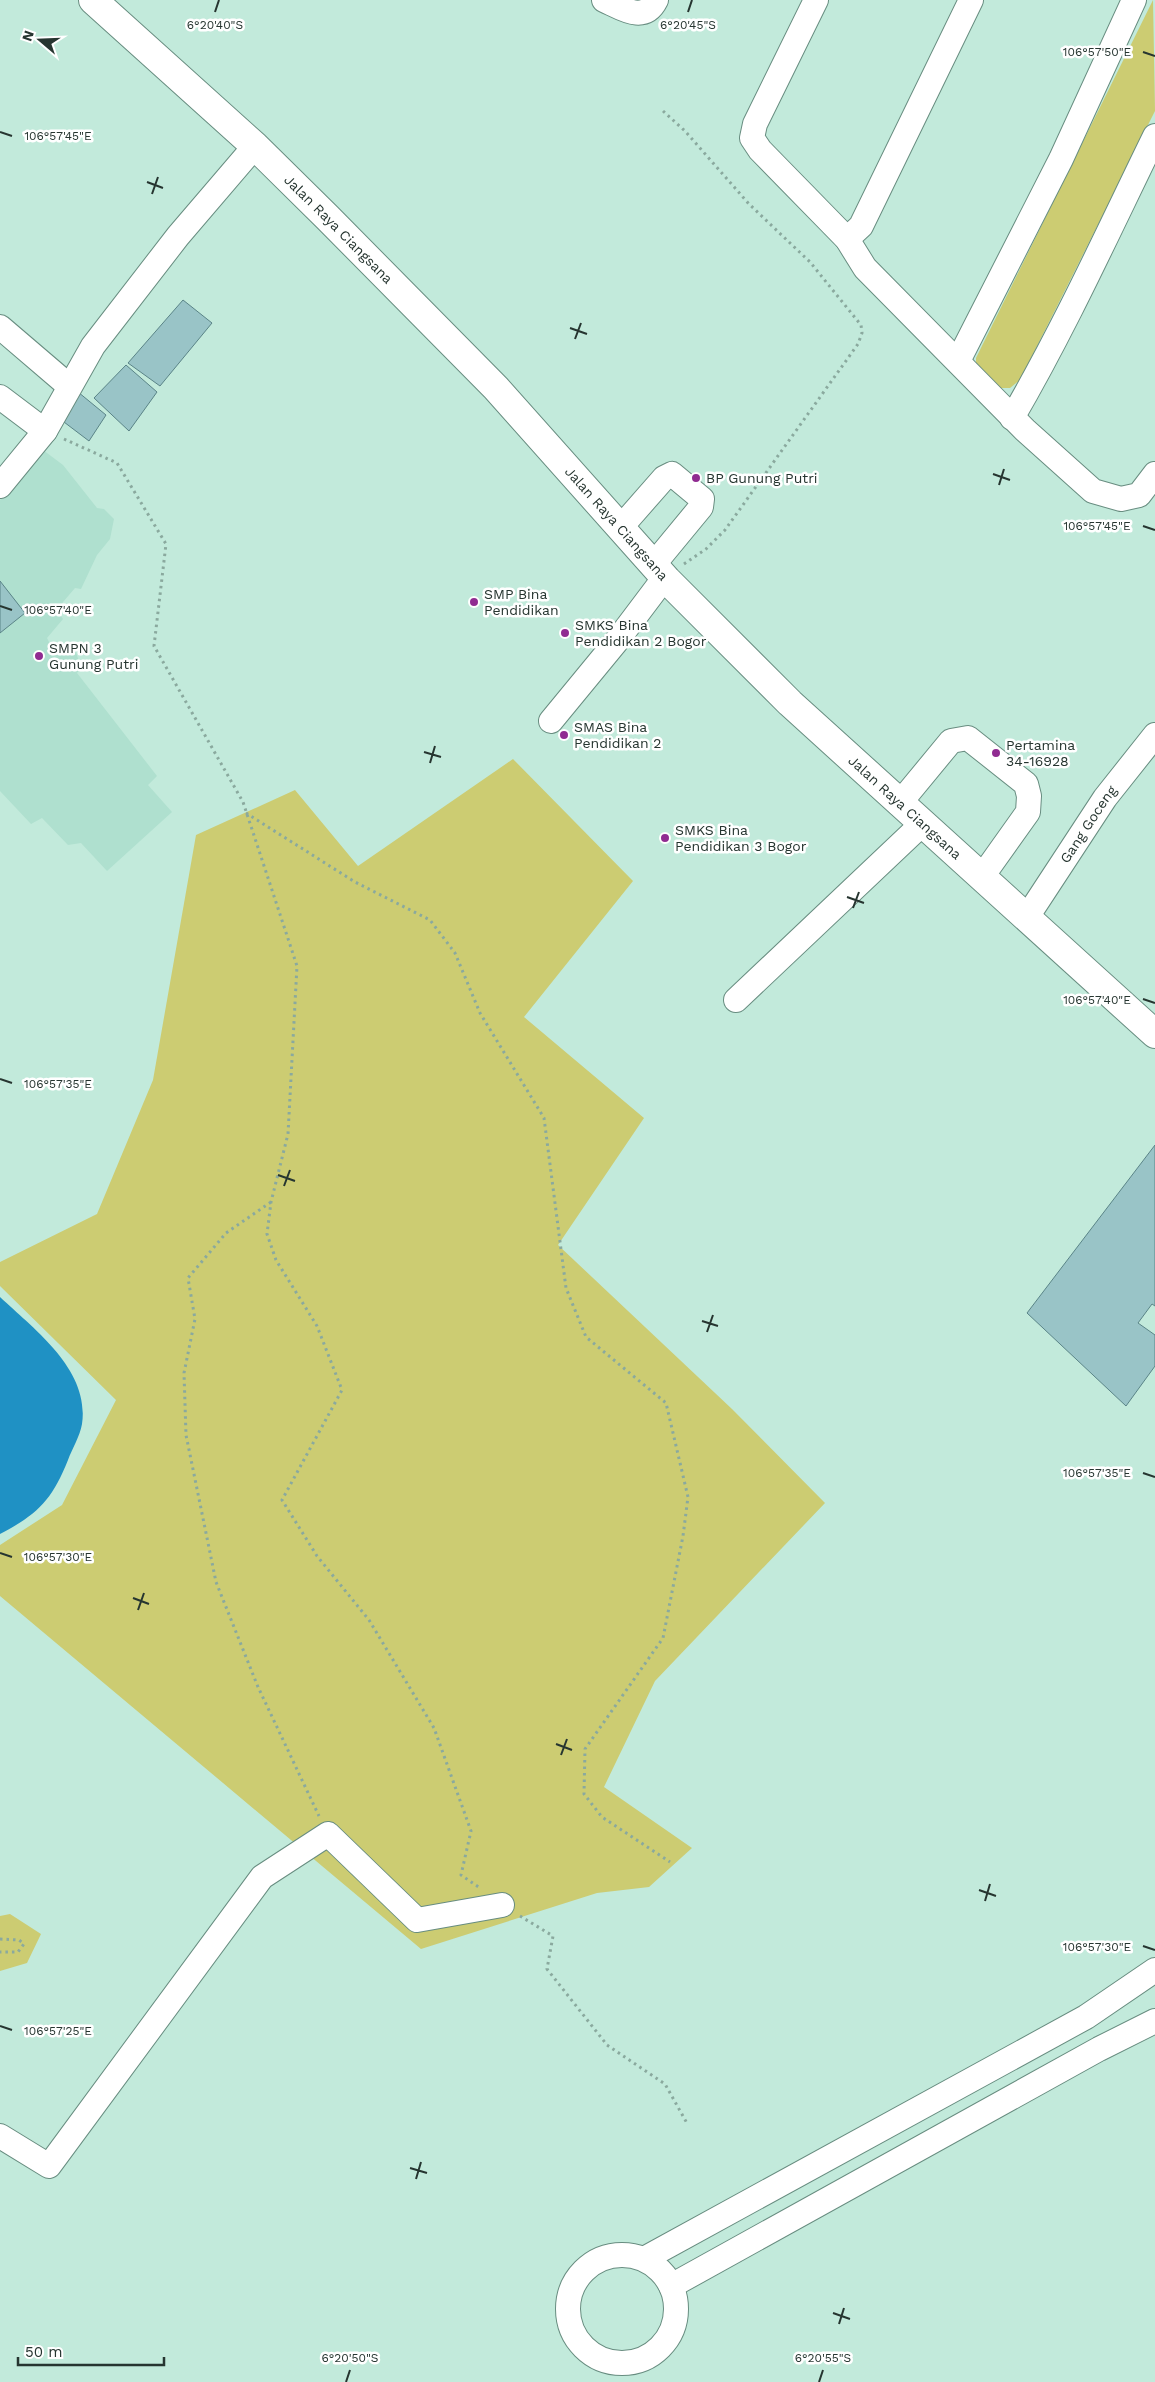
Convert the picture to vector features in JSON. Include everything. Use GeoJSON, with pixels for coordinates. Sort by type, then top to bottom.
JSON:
{"type":"FeatureCollection","features":[{"type":"Feature","properties":{"kind":"main road","name":"Jalan Raya Ciangsana"},"geometry":{"type":"LineString","coordinates":[[93,0],[254,146],[496,388],[662,574],[790,704],[1155,1034]]}},
{"type":"Feature","properties":{"kind":"street"},"geometry":{"type":"LineString","coordinates":[[604,0],[633,14],[643,13],[653,6],[656,0]]}},
{"type":"Feature","properties":{"kind":"street"},"geometry":{"type":"LineString","coordinates":[[816,0],[755,124],[752,138],[760,150],[847,239],[865,268],[1012,418],[1093,491],[1121,499],[1139,495],[1155,474]]}},
{"type":"Feature","properties":{"kind":"street"},"geometry":{"type":"LineString","coordinates":[[847,239],[861,226],[971,0]]}},
{"type":"Feature","properties":{"kind":"street"},"geometry":{"type":"LineString","coordinates":[[958,361],[1061,159],[1134,0]]}},
{"type":"Feature","properties":{"kind":"street"},"geometry":{"type":"LineString","coordinates":[[1012,418],[1080,288],[1155,136]]}},
{"type":"Feature","properties":{"kind":"street"},"geometry":{"type":"LineString","coordinates":[[0,486],[45,431],[93,346],[172,244],[254,146]]}},
{"type":"Feature","properties":{"kind":"street"},"geometry":{"type":"LineString","coordinates":[[0,327],[69,386]]}},
{"type":"Feature","properties":{"kind":"street"},"geometry":{"type":"LineString","coordinates":[[0,397],[45,431]]}},
{"type":"Feature","properties":{"kind":"street"},"geometry":{"type":"LineString","coordinates":[[551,721],[616,642],[662,574],[701,507],[702,499],[672,474],[664,478],[621,527]]}},
{"type":"Feature","properties":{"kind":"street","name":"Gang Goceng"},"geometry":{"type":"LineString","coordinates":[[1027,918],[1105,798],[1155,735]]}},
{"type":"Feature","properties":{"kind":"street"},"geometry":{"type":"LineString","coordinates":[[899,804],[952,741],[968,738],[1026,784],[1029,796],[1028,812],[981,878]]}},
{"type":"Feature","properties":{"kind":"street"},"geometry":{"type":"LineString","coordinates":[[736,1000],[922,824]]}},
{"type":"Feature","properties":{"kind":"street"},"geometry":{"type":"LineString","coordinates":[[0,2136],[49,2166],[262,1877],[328,1834],[417,1920],[502,1905]]}},
{"type":"Feature","properties":{"kind":"street"},"geometry":{"type":"LineString","coordinates":[[644,2259],[1086,2017],[1155,1970]]}},
{"type":"Feature","properties":{"kind":"street"},"geometry":{"type":"LineString","coordinates":[[671,2286],[1099,2049],[1155,2021]]}},
{"type":"Feature","properties":{"kind":"street"},"geometry":{"type":"LineString","coordinates":[[621,2254],[644,2259],[660,2270],[671,2286],[676,2306],[674,2326],[663,2344],[647,2357],[628,2363],[607,2361],[589,2352],[576,2337],[569,2318],[570,2295],[580,2274],[598,2259],[621,2254]]}},
{"type":"Feature","properties":{"kind":"path"},"geometry":{"type":"LineString","coordinates":[[662,574],[725,530],[858,344],[862,333],[861,325],[810,262],[749,204],[685,132],[663,112]]}},
{"type":"Feature","properties":{"kind":"path"},"geometry":{"type":"LineString","coordinates":[[45,431],[117,463],[166,544],[154,646],[243,802],[297,966],[288,1134],[271,1202],[267,1234],[276,1260],[316,1326],[342,1390],[282,1500],[317,1556],[369,1620],[434,1728],[471,1831],[461,1875],[502,1905],[553,1936],[547,1969],[607,2045],[666,2084],[688,2125]]}},
{"type":"Feature","properties":{"kind":"path"},"geometry":{"type":"LineString","coordinates":[[246,813],[355,882],[430,920],[455,953],[480,1013],[544,1118],[566,1288],[586,1337],[666,1403],[688,1497],[683,1536],[663,1638],[585,1749],[584,1794],[602,1816],[670,1862]]}},
{"type":"Feature","properties":{"kind":"path"},"geometry":{"type":"LineString","coordinates":[[271,1202],[226,1233],[188,1278],[195,1319],[184,1373],[186,1435],[216,1582],[258,1687],[328,1834]]}},
{"type":"Feature","properties":{"kind":"path"},"geometry":{"type":"LineString","coordinates":[[0,1939],[19,1940],[24,1944],[18,1952],[0,1952]]}},
{"type":"Feature","properties":{"kind":"shaded area"},"geometry":{"type":"Polygon","coordinates":[[[1153,0],[1155,111],[1020,380],[1010,388],[999,388],[976,369],[976,358],[1153,0]]]}},
{"type":"Feature","properties":{"kind":"shaded area","name":"SMPN 3 Gunung Putri"},"geometry":{"type":"Polygon","coordinates":[[[43,450],[63,465],[97,508],[104,509],[114,519],[110,539],[97,555],[81,589],[75,588],[63,602],[58,612],[63,619],[47,638],[51,646],[72,641],[81,667],[77,673],[157,776],[148,785],[172,812],[107,871],[81,843],[68,845],[42,818],[31,824],[0,791],[0,500],[43,450]]]}},
{"type":"Feature","properties":{"kind":"shaded area"},"geometry":{"type":"Polygon","coordinates":[[[513,759],[633,881],[524,1017],[644,1118],[558,1245],[732,1409],[825,1503],[655,1681],[604,1787],[692,1848],[649,1887],[597,1893],[421,1949],[0,1596],[0,1545],[62,1505],[116,1400],[0,1286],[0,1262],[97,1214],[153,1080],[196,835],[295,790],[358,866],[513,759]]]}},
{"type":"Feature","properties":{"kind":"shaded area"},"geometry":{"type":"Polygon","coordinates":[[[10,1914],[41,1934],[27,1963],[0,1971],[0,1916],[10,1914]]]}},
{"type":"Feature","properties":{"kind":"water"},"geometry":{"type":"Polygon","coordinates":[[[0,1297],[43,1337],[69,1369],[77,1386],[82,1404],[82,1424],[62,1474],[49,1496],[42,1505],[24,1520],[0,1534],[0,1297]]]}},
{"type":"Feature","properties":{"kind":"building"},"geometry":{"type":"Polygon","coordinates":[[[183,300],[212,323],[160,386],[128,363],[183,300]]]}},
{"type":"Feature","properties":{"kind":"building"},"geometry":{"type":"Polygon","coordinates":[[[126,365],[157,392],[129,431],[94,398],[126,365]]]}},
{"type":"Feature","properties":{"kind":"building"},"geometry":{"type":"Polygon","coordinates":[[[78,392],[106,415],[89,441],[60,419],[78,392]]]}},
{"type":"Feature","properties":{"kind":"building","name":"SMPN 3 Gunung Putri"},"geometry":{"type":"Polygon","coordinates":[[[0,581],[25,613],[0,633],[0,581]]]}},
{"type":"Feature","properties":{"kind":"building"},"geometry":{"type":"Polygon","coordinates":[[[1155,1145],[1155,1306],[1152,1304],[1138,1323],[1155,1335],[1155,1366],[1126,1406],[1027,1313],[1155,1145]]]}},
{"type":"Feature","properties":{"kind":"place","name":"BP Gunung Putri"},"geometry":{"type":"Point","coordinates":[696,478]}},
{"type":"Feature","properties":{"kind":"place","name":"SMP Bina Pendidikan"},"geometry":{"type":"Point","coordinates":[474,602]}},
{"type":"Feature","properties":{"kind":"place","name":"SMKS Bina Pendidikan 2 Bogor"},"geometry":{"type":"Point","coordinates":[565,633]}},
{"type":"Feature","properties":{"kind":"place","name":"SMPN 3 Gunung Putri"},"geometry":{"type":"Point","coordinates":[39,656]}},
{"type":"Feature","properties":{"kind":"place","name":"SMAS Bina Pendidikan 2"},"geometry":{"type":"Point","coordinates":[564,735]}},
{"type":"Feature","properties":{"kind":"place","name":"Pertamina 34-16928"},"geometry":{"type":"Point","coordinates":[996,753]}},
{"type":"Feature","properties":{"kind":"place","name":"SMKS Bina Pendidikan 3 Bogor"},"geometry":{"type":"Point","coordinates":[665,838]}}]}
